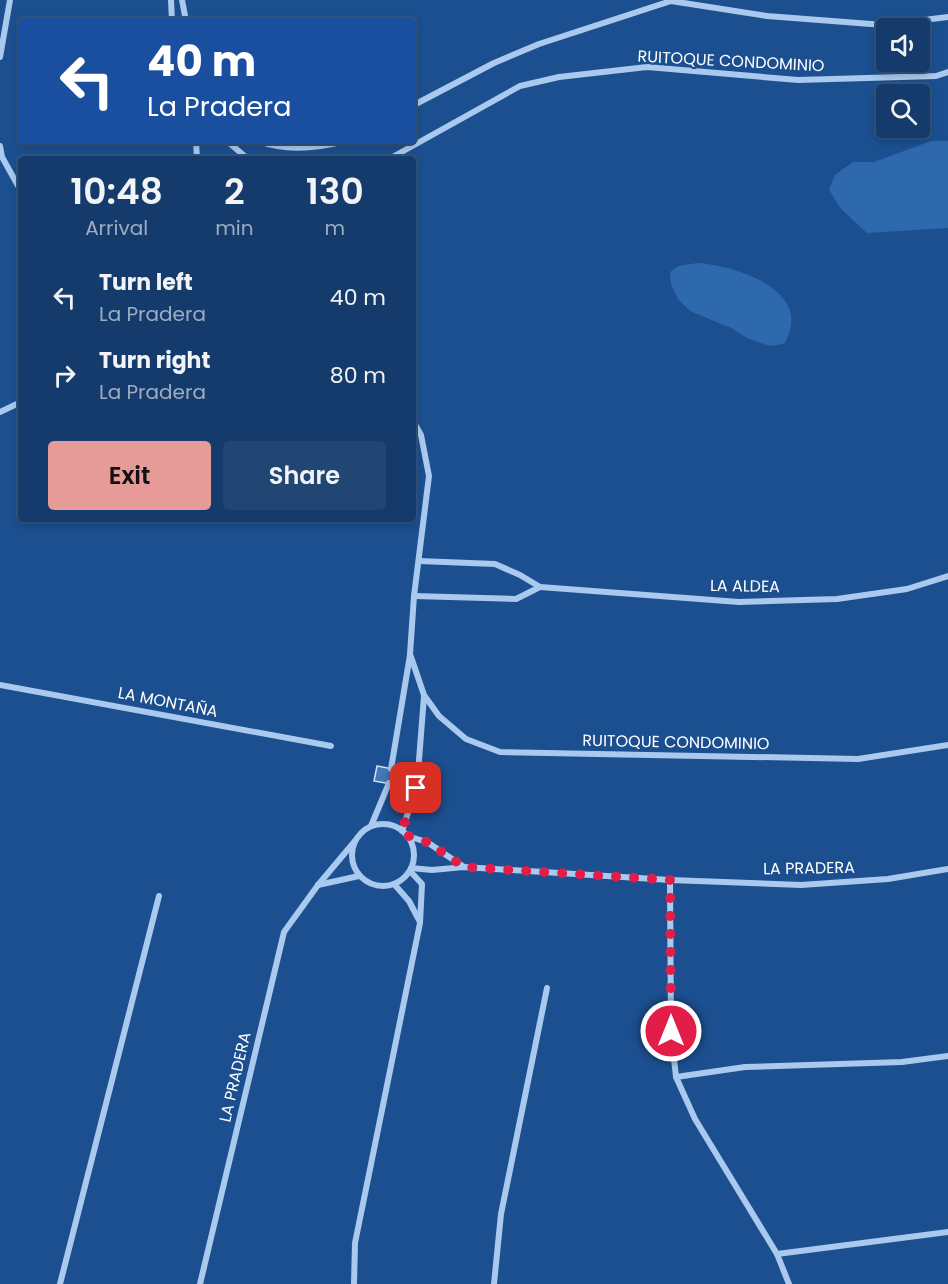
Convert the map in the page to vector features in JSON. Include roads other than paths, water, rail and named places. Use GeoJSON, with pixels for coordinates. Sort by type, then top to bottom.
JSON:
{"type":"FeatureCollection","features":[{"type":"Feature","properties":{"kind":"street"},"geometry":{"type":"LineString","coordinates":[[0,57],[10,0]]}},
{"type":"Feature","properties":{"kind":"street"},"geometry":{"type":"LineString","coordinates":[[171,0],[172,18]]}},
{"type":"Feature","properties":{"kind":"street"},"geometry":{"type":"LineString","coordinates":[[182,0],[185,18]]}},
{"type":"Feature","properties":{"kind":"street"},"geometry":{"type":"LineString","coordinates":[[416,104],[494,63],[539,44],[671,1],[767,16],[884,24],[948,17]]}},
{"type":"Feature","properties":{"kind":"street","name":"RUITOQUE CONDOMINIO"},"geometry":{"type":"LineString","coordinates":[[416,144],[520,86],[559,77],[647,67],[798,80],[936,76],[948,72]]}},
{"type":"Feature","properties":{"kind":"street"},"geometry":{"type":"LineString","coordinates":[[230,144],[244,156]]}},
{"type":"Feature","properties":{"kind":"street"},"geometry":{"type":"LineString","coordinates":[[265,144],[303,148],[327,144]]}},
{"type":"Feature","properties":{"kind":"street","name":"RUITOQUE CONDOMINIO"},"geometry":{"type":"LineString","coordinates":[[394,156],[416,144]]}},
{"type":"Feature","properties":{"kind":"street"},"geometry":{"type":"LineString","coordinates":[[0,146],[2,157],[18,186]]}},
{"type":"Feature","properties":{"kind":"street"},"geometry":{"type":"LineString","coordinates":[[0,412],[18,403]]}},
{"type":"Feature","properties":{"kind":"street","name":"RUITOQUE CONDOMINIO"},"geometry":{"type":"LineString","coordinates":[[391,769],[410,654],[414,596],[429,476],[421,435],[416,426]]}},
{"type":"Feature","properties":{"kind":"street","name":"LA ALDEA"},"geometry":{"type":"LineString","coordinates":[[419,561],[495,564],[540,587],[750,602],[837,599],[907,590],[948,576]]}},
{"type":"Feature","properties":{"kind":"street","name":"LA ALDEA"},"geometry":{"type":"LineString","coordinates":[[414,596],[516,599],[540,587]]}},
{"type":"Feature","properties":{"kind":"street","name":"RUITOQUE CONDOMINIO"},"geometry":{"type":"LineString","coordinates":[[410,654],[424,695],[440,716],[466,739],[500,752],[858,759],[948,745]]}},
{"type":"Feature","properties":{"kind":"street","name":"LA MONTAÑA"},"geometry":{"type":"LineString","coordinates":[[0,685],[331,746]]}},
{"type":"Feature","properties":{"kind":"street","name":"RUITOQUE CONDOMINIO"},"geometry":{"type":"LineString","coordinates":[[418,773],[424,695]]}},
{"type":"Feature","properties":{"kind":"street","name":"LA PRADERA"},"geometry":{"type":"LineString","coordinates":[[200,1284],[284,932],[361,832],[371,826],[389,783]]}},
{"type":"Feature","properties":{"kind":"street"},"geometry":{"type":"LineString","coordinates":[[355,841],[352,859],[359,876],[366,882],[375,886],[385,886],[394,884],[406,876],[410,869],[413,851],[404,833],[416,788]]}},
{"type":"Feature","properties":{"kind":"street"},"geometry":{"type":"LineString","coordinates":[[371,826],[392,825],[404,833],[427,842],[464,867]]}},
{"type":"Feature","properties":{"kind":"street","name":"LA PRADERA"},"geometry":{"type":"LineString","coordinates":[[410,869],[432,870],[464,867],[670,880],[801,885],[888,879],[948,869]]}},
{"type":"Feature","properties":{"kind":"street"},"geometry":{"type":"LineString","coordinates":[[354,1284],[355,1243],[420,923],[422,884],[410,869]]}},
{"type":"Feature","properties":{"kind":"street"},"geometry":{"type":"LineString","coordinates":[[318,885],[359,876]]}},
{"type":"Feature","properties":{"kind":"street"},"geometry":{"type":"LineString","coordinates":[[670,880],[671,1031],[676,1077],[695,1119],[777,1254],[789,1284]]}},
{"type":"Feature","properties":{"kind":"street"},"geometry":{"type":"LineString","coordinates":[[394,884],[409,901],[420,923]]}},
{"type":"Feature","properties":{"kind":"street"},"geometry":{"type":"LineString","coordinates":[[60,1284],[159,896]]}},
{"type":"Feature","properties":{"kind":"street"},"geometry":{"type":"LineString","coordinates":[[494,1284],[501,1214],[546,988]]}},
{"type":"Feature","properties":{"kind":"street"},"geometry":{"type":"LineString","coordinates":[[676,1077],[745,1067],[903,1062],[948,1056]]}},
{"type":"Feature","properties":{"kind":"street"},"geometry":{"type":"LineString","coordinates":[[777,1254],[948,1232]]}},
{"type":"Feature","properties":{"kind":"tunnel"},"geometry":{"type":"LineString","coordinates":[[416,788],[418,773]]}}]}
